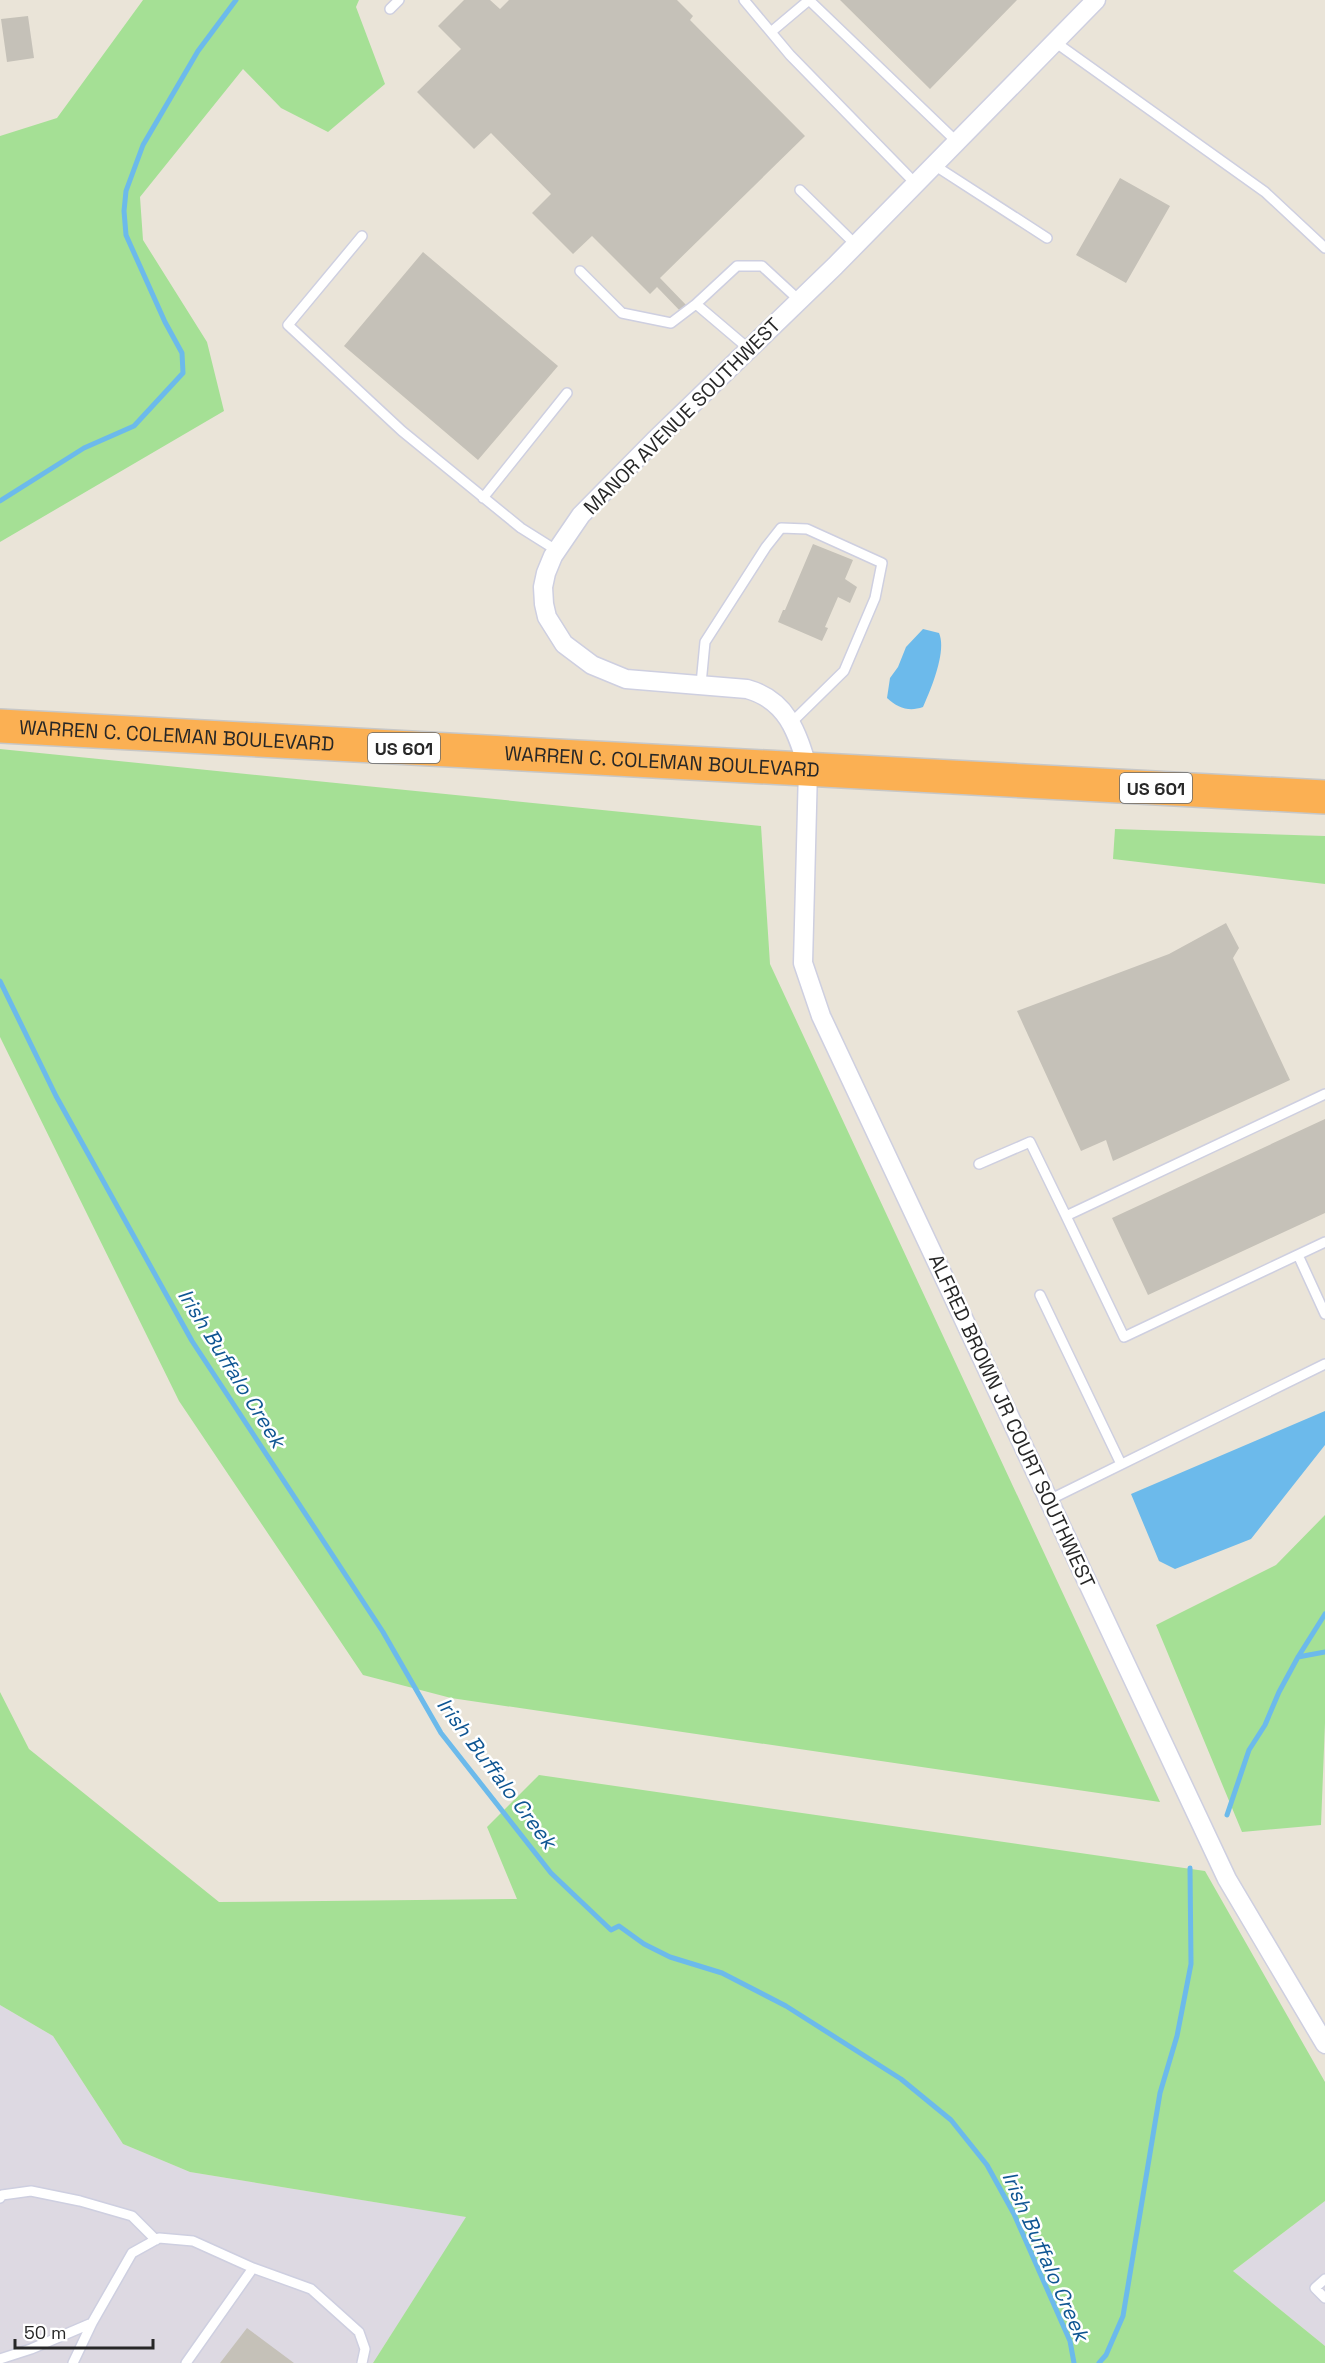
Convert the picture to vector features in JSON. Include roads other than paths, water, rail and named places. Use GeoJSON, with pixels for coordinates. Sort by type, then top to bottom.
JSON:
{"type":"FeatureCollection","features":[{"type":"Feature","properties":{"kind":"highway","name":"WARREN C. COLEMAN BOULEVARD"},"geometry":{"type":"LineString","coordinates":[[0,726],[1325,797]]}},
{"type":"Feature","properties":{"kind":"street","name":"MANOR AVENUE SOUTHWEST"},"geometry":{"type":"LineString","coordinates":[[808,769],[791,723],[774,701],[762,693],[701,684],[626,679],[592,665],[564,644],[554,629],[544,604],[546,573],[556,550],[581,515],[856,245],[1096,0]]}},
{"type":"Feature","properties":{"kind":"street","name":"ALFRED BROWN JR COURT SOUTHWEST"},"geometry":{"type":"LineString","coordinates":[[808,769],[803,963],[821,1016],[1227,1879],[1325,2044]]}},
{"type":"Feature","properties":{"kind":"lane"},"geometry":{"type":"LineString","coordinates":[[390,9],[399,0]]}},
{"type":"Feature","properties":{"kind":"lane"},"geometry":{"type":"LineString","coordinates":[[744,0],[790,55],[916,184]]}},
{"type":"Feature","properties":{"kind":"lane"},"geometry":{"type":"LineString","coordinates":[[771,32],[809,0],[957,142]]}},
{"type":"Feature","properties":{"kind":"lane"},"geometry":{"type":"LineString","coordinates":[[1055,42],[1265,192],[1325,248]]}},
{"type":"Feature","properties":{"kind":"lane"},"geometry":{"type":"LineString","coordinates":[[934,165],[1047,238]]}},
{"type":"Feature","properties":{"kind":"lane"},"geometry":{"type":"LineString","coordinates":[[800,190],[856,245]]}},
{"type":"Feature","properties":{"kind":"lane"},"geometry":{"type":"LineString","coordinates":[[362,236],[288,326],[402,430],[483,498],[521,528],[556,550]]}},
{"type":"Feature","properties":{"kind":"lane"},"geometry":{"type":"LineString","coordinates":[[580,271],[622,313],[671,323],[737,267],[762,266],[800,301]]}},
{"type":"Feature","properties":{"kind":"lane"},"geometry":{"type":"LineString","coordinates":[[696,304],[749,350]]}},
{"type":"Feature","properties":{"kind":"lane"},"geometry":{"type":"LineString","coordinates":[[483,498],[567,393]]}},
{"type":"Feature","properties":{"kind":"lane"},"geometry":{"type":"LineString","coordinates":[[701,684],[705,642],[766,547],[781,528],[807,530],[882,563],[874,598],[844,671],[791,723]]}},
{"type":"Feature","properties":{"kind":"lane"},"geometry":{"type":"LineString","coordinates":[[1066,1216],[1325,1094]]}},
{"type":"Feature","properties":{"kind":"lane"},"geometry":{"type":"LineString","coordinates":[[980,1164],[1030,1142],[1124,1337],[1325,1242]]}},
{"type":"Feature","properties":{"kind":"lane"},"geometry":{"type":"LineString","coordinates":[[1298,1255],[1325,1314]]}},
{"type":"Feature","properties":{"kind":"lane"},"geometry":{"type":"LineString","coordinates":[[1040,1295],[1121,1464]]}},
{"type":"Feature","properties":{"kind":"lane"},"geometry":{"type":"LineString","coordinates":[[1049,1500],[1325,1364]]}},
{"type":"Feature","properties":{"kind":"lane"},"geometry":{"type":"LineString","coordinates":[[0,2198],[2,2195],[31,2191],[80,2201],[132,2216],[156,2241]]}},
{"type":"Feature","properties":{"kind":"lane"},"geometry":{"type":"LineString","coordinates":[[73,2363],[92,2323],[132,2253],[159,2238],[193,2241],[253,2268],[311,2289],[359,2332],[365,2349],[362,2363]]}},
{"type":"Feature","properties":{"kind":"lane"},"geometry":{"type":"LineString","coordinates":[[186,2363],[253,2268]]}},
{"type":"Feature","properties":{"kind":"lane"},"geometry":{"type":"LineString","coordinates":[[1325,2279],[1315,2288],[1325,2298]]}},
{"type":"Feature","properties":{"kind":"lane"},"geometry":{"type":"LineString","coordinates":[[0,2360],[92,2323]]}},
{"type":"Feature","properties":{"kind":"water"},"geometry":{"type":"Polygon","coordinates":[[[923,629],[939,633],[940,660],[923,707],[904,708],[887,698],[890,678],[898,667],[906,647],[923,629]]]}},
{"type":"Feature","properties":{"kind":"water"},"geometry":{"type":"Polygon","coordinates":[[[1325,1411],[1325,1445],[1251,1539],[1175,1569],[1159,1561],[1131,1494],[1325,1411]]]}},
{"type":"Feature","properties":{"kind":"waterway"},"geometry":{"type":"LineString","coordinates":[[0,501],[84,448],[134,426],[183,373],[182,353],[165,322],[126,235],[124,211],[126,191],[143,145],[198,51],[236,0]]}},
{"type":"Feature","properties":{"kind":"waterway","name":"Irish Buffalo Creek"},"geometry":{"type":"LineString","coordinates":[[0,981],[56,1096],[192,1341],[383,1632],[441,1733],[551,1873],[611,1930],[619,1926],[644,1944],[670,1957],[722,1973],[786,2006],[901,2079],[951,2120],[987,2165],[1014,2214],[1070,2341],[1074,2363]]}},
{"type":"Feature","properties":{"kind":"waterway"},"geometry":{"type":"LineString","coordinates":[[1227,1815],[1249,1750],[1265,1725],[1279,1692],[1298,1657],[1325,1614]]}},
{"type":"Feature","properties":{"kind":"waterway"},"geometry":{"type":"LineString","coordinates":[[1298,1657],[1325,1652]]}},
{"type":"Feature","properties":{"kind":"waterway"},"geometry":{"type":"LineString","coordinates":[[1099,2363],[1106,2355],[1123,2316],[1160,2093],[1177,2036],[1191,1964],[1190,1868]]}}]}
